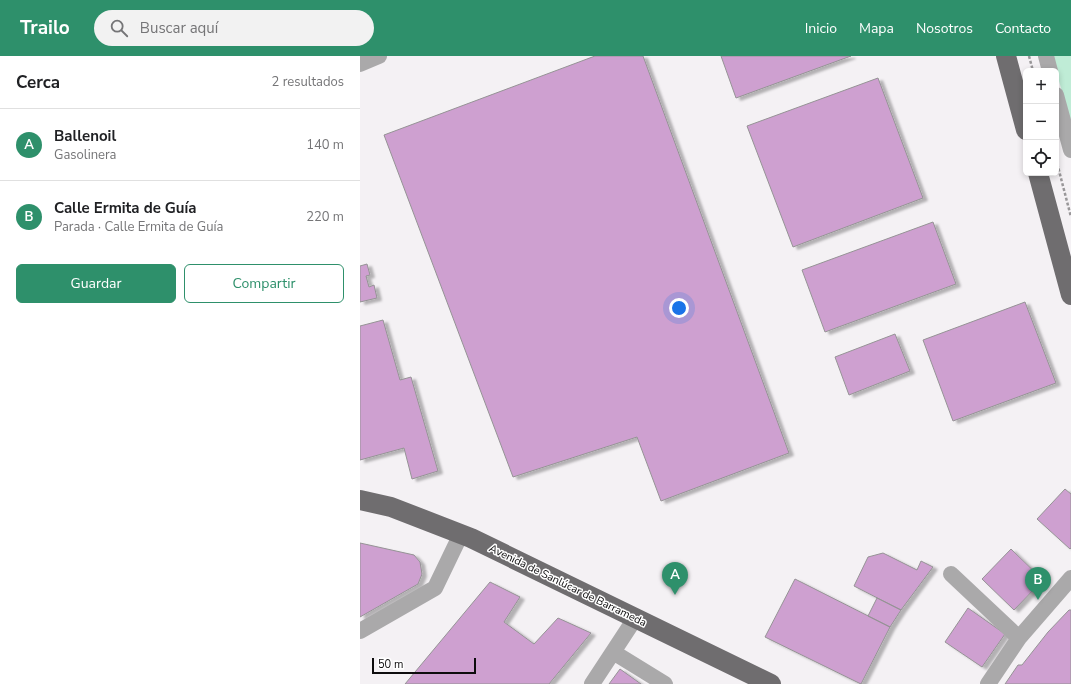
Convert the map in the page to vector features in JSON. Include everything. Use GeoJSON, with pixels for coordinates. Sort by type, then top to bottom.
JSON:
{"type":"FeatureCollection","features":[{"type":"Feature","properties":{"kind":"main road"},"geometry":{"type":"LineString","coordinates":[[1006,56],[1023,119]]}},
{"type":"Feature","properties":{"kind":"main road"},"geometry":{"type":"LineString","coordinates":[[1039,176],[1071,295]]}},
{"type":"Feature","properties":{"kind":"main road","name":"Avenida de Sanlúcar de Barrameda"},"geometry":{"type":"LineString","coordinates":[[360,500],[391,507],[461,534],[636,617],[771,684]]}},
{"type":"Feature","properties":{"kind":"street"},"geometry":{"type":"LineString","coordinates":[[360,64],[379,56]]}},
{"type":"Feature","properties":{"kind":"street"},"geometry":{"type":"LineString","coordinates":[[1046,56],[1049,68]]}},
{"type":"Feature","properties":{"kind":"street"},"geometry":{"type":"LineString","coordinates":[[1058,104],[1071,150]]}},
{"type":"Feature","properties":{"kind":"street"},"geometry":{"type":"LineString","coordinates":[[360,631],[435,588],[461,534]]}},
{"type":"Feature","properties":{"kind":"street"},"geometry":{"type":"LineString","coordinates":[[951,574],[1019,638]]}},
{"type":"Feature","properties":{"kind":"street"},"geometry":{"type":"LineString","coordinates":[[988,684],[1019,638],[1071,578]]}},
{"type":"Feature","properties":{"kind":"street"},"geometry":{"type":"LineString","coordinates":[[592,684],[636,617]]}},
{"type":"Feature","properties":{"kind":"street"},"geometry":{"type":"LineString","coordinates":[[613,652],[665,684]]}},
{"type":"Feature","properties":{"kind":"path"},"geometry":{"type":"LineString","coordinates":[[1029,56],[1032,68]]}},
{"type":"Feature","properties":{"kind":"path"},"geometry":{"type":"LineString","coordinates":[[1059,171],[1071,217]]}},
{"type":"Feature","properties":{"kind":"green space"},"geometry":{"type":"Polygon","coordinates":[[[1052,56],[1071,56],[1071,124],[1059,81],[1059,68],[1055,68],[1052,56]]]}},
{"type":"Feature","properties":{"kind":"building"},"geometry":{"type":"Polygon","coordinates":[[[595,56],[643,56],[789,453],[661,501],[637,437],[513,477],[384,135],[595,56]]]}},
{"type":"Feature","properties":{"kind":"building"},"geometry":{"type":"Polygon","coordinates":[[[721,56],[851,56],[736,98],[721,56]]]}},
{"type":"Feature","properties":{"kind":"building"},"geometry":{"type":"Polygon","coordinates":[[[878,78],[923,198],[793,247],[747,126],[878,78]]]}},
{"type":"Feature","properties":{"kind":"building"},"geometry":{"type":"Polygon","coordinates":[[[933,222],[956,284],[825,332],[802,270],[933,222]]]}},
{"type":"Feature","properties":{"kind":"building"},"geometry":{"type":"Polygon","coordinates":[[[367,264],[370,275],[366,276],[369,287],[374,285],[377,298],[360,302],[360,266],[367,264]]]}},
{"type":"Feature","properties":{"kind":"building"},"geometry":{"type":"Polygon","coordinates":[[[1025,302],[1056,383],[953,421],[923,340],[1025,302]]]}},
{"type":"Feature","properties":{"kind":"building"},"geometry":{"type":"Polygon","coordinates":[[[383,320],[400,380],[411,377],[438,471],[412,479],[404,448],[360,460],[360,326],[383,320]]]}},
{"type":"Feature","properties":{"kind":"building"},"geometry":{"type":"Polygon","coordinates":[[[895,334],[910,371],[849,395],[835,357],[895,334]]]}},
{"type":"Feature","properties":{"kind":"building"},"geometry":{"type":"Polygon","coordinates":[[[1065,489],[1071,494],[1070,549],[1037,519],[1065,489]]]}},
{"type":"Feature","properties":{"kind":"building"},"geometry":{"type":"Polygon","coordinates":[[[360,543],[414,555],[420,562],[422,574],[418,584],[360,617],[360,543]]]}},
{"type":"Feature","properties":{"kind":"building"},"geometry":{"type":"Polygon","coordinates":[[[1011,549],[1043,580],[1014,610],[982,579],[1011,549]]]}},
{"type":"Feature","properties":{"kind":"building"},"geometry":{"type":"Polygon","coordinates":[[[883,553],[917,570],[921,561],[933,567],[901,610],[854,586],[868,557],[883,553]]]}},
{"type":"Feature","properties":{"kind":"building"},"geometry":{"type":"Polygon","coordinates":[[[795,579],[890,627],[861,684],[765,637],[795,579]]]}},
{"type":"Feature","properties":{"kind":"building"},"geometry":{"type":"Polygon","coordinates":[[[490,582],[520,597],[504,622],[534,644],[558,618],[591,633],[549,684],[405,684],[490,582]]]}},
{"type":"Feature","properties":{"kind":"building"},"geometry":{"type":"Polygon","coordinates":[[[877,598],[901,610],[890,627],[868,616],[877,598]]]}},
{"type":"Feature","properties":{"kind":"building"},"geometry":{"type":"Polygon","coordinates":[[[968,608],[1005,634],[982,667],[945,642],[968,608]]]}},
{"type":"Feature","properties":{"kind":"building"},"geometry":{"type":"Polygon","coordinates":[[[1069,610],[1071,610],[1071,684],[1005,684],[1018,665],[1022,665],[1048,632],[1069,610]]]}},
{"type":"Feature","properties":{"kind":"building"},"geometry":{"type":"Polygon","coordinates":[[[620,669],[641,684],[609,684],[620,669]]]}},
{"type":"Feature","properties":{"kind":"place","name":"Ballenoil"},"geometry":{"type":"Point","coordinates":[675,595]}},
{"type":"Feature","properties":{"kind":"place","name":"Calle Ermita de Guía"},"geometry":{"type":"Point","coordinates":[1038,600]}}]}
